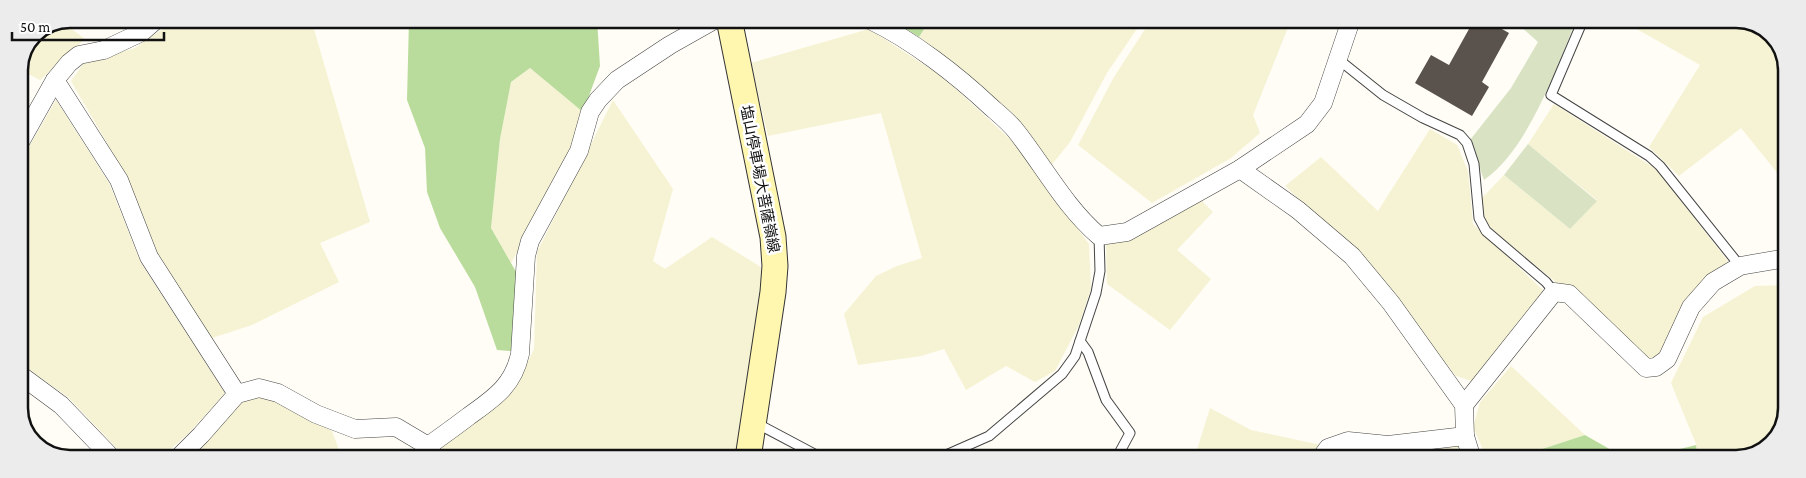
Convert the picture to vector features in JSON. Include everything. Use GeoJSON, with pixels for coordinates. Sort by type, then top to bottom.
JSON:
{"type":"FeatureCollection","features":[{"type":"Feature","properties":{"kind":"main road","name":"塩山停車場大菩薩嶺線"},"geometry":{"type":"LineString","coordinates":[[730,28],[773,237],[775,266],[773,292],[749,450]]}},
{"type":"Feature","properties":{"kind":"street"},"geometry":{"type":"LineString","coordinates":[[28,128],[55,80],[79,55],[104,50],[147,28]]}},
{"type":"Feature","properties":{"kind":"street"},"geometry":{"type":"LineString","coordinates":[[434,450],[499,394],[517,368],[520,354],[526,256],[530,241],[579,151],[590,112],[598,100],[618,80],[670,45],[700,28]]}},
{"type":"Feature","properties":{"kind":"street"},"geometry":{"type":"LineString","coordinates":[[886,28],[939,64],[975,92],[1014,128],[1083,222],[1099,236],[1127,232],[1240,169],[1307,124],[1323,103],[1348,28]]}},
{"type":"Feature","properties":{"kind":"street"},"geometry":{"type":"LineString","coordinates":[[55,80],[119,180],[149,257],[237,394]]}},
{"type":"Feature","properties":{"kind":"street"},"geometry":{"type":"LineString","coordinates":[[1240,169],[1298,210],[1352,256],[1391,303],[1464,405],[1465,436],[1469,450]]}},
{"type":"Feature","properties":{"kind":"street"},"geometry":{"type":"LineString","coordinates":[[1464,405],[1554,292],[1569,294],[1646,368],[1656,368],[1667,359],[1691,307],[1713,282],[1740,266],[1778,259]]}},
{"type":"Feature","properties":{"kind":"street"},"geometry":{"type":"LineString","coordinates":[[28,381],[61,405],[104,450]]}},
{"type":"Feature","properties":{"kind":"street"},"geometry":{"type":"LineString","coordinates":[[186,450],[237,394],[259,388],[278,392],[316,414],[355,429],[396,427],[429,450]]}},
{"type":"Feature","properties":{"kind":"street"},"geometry":{"type":"LineString","coordinates":[[1327,450],[1348,441],[1388,445],[1465,436]]}},
{"type":"Feature","properties":{"kind":"lane"},"geometry":{"type":"LineString","coordinates":[[1580,28],[1551,95],[1649,156],[1660,166],[1740,266]]}},
{"type":"Feature","properties":{"kind":"lane"},"geometry":{"type":"LineString","coordinates":[[1338,59],[1383,95],[1423,118],[1460,135],[1467,143],[1474,164],[1478,218],[1486,231],[1546,282],[1554,292]]}},
{"type":"Feature","properties":{"kind":"lane"},"geometry":{"type":"LineString","coordinates":[[957,450],[989,436],[1062,374],[1075,356],[1096,293],[1100,271],[1099,236]]}},
{"type":"Feature","properties":{"kind":"lane"},"geometry":{"type":"LineString","coordinates":[[1080,342],[1088,352],[1106,400],[1130,433],[1121,450]]}},
{"type":"Feature","properties":{"kind":"lane"},"geometry":{"type":"LineString","coordinates":[[754,422],[807,450]]}},
{"type":"Feature","properties":{"kind":"shaded area"},"geometry":{"type":"Polygon","coordinates":[[[62,28],[70,28],[85,39],[40,80],[28,74],[28,62],[35,46],[40,40],[46,35],[62,28]]]}},
{"type":"Feature","properties":{"kind":"shaded area"},"geometry":{"type":"Polygon","coordinates":[[[164,28],[314,28],[370,222],[320,243],[339,282],[252,325],[209,339],[156,254],[126,176],[71,81],[83,64],[135,48],[164,28]]]}},
{"type":"Feature","properties":{"kind":"shaded area"},"geometry":{"type":"Polygon","coordinates":[[[925,28],[1138,28],[1107,73],[1070,142],[1050,167],[1012,113],[919,37],[925,28]]]}},
{"type":"Feature","properties":{"kind":"shaded area"},"geometry":{"type":"Polygon","coordinates":[[[1146,28],[1288,28],[1253,115],[1260,133],[1231,158],[1152,203],[1078,145],[1114,77],[1146,28]]]}},
{"type":"Feature","properties":{"kind":"shaded area"},"geometry":{"type":"Polygon","coordinates":[[[1635,28],[1744,28],[1757,33],[1768,42],[1778,62],[1778,174],[1741,128],[1679,176],[1649,147],[1700,65],[1635,28]]]}},
{"type":"Feature","properties":{"kind":"shaded area"},"geometry":{"type":"Polygon","coordinates":[[[869,29],[943,77],[1012,141],[1089,244],[1091,289],[1079,325],[1055,371],[1035,382],[1006,366],[966,390],[944,349],[921,356],[858,365],[844,314],[876,276],[897,266],[922,258],[881,113],[768,136],[751,63],[869,29]]]}},
{"type":"Feature","properties":{"kind":"shaded area"},"geometry":{"type":"Polygon","coordinates":[[[530,68],[583,112],[574,150],[511,263],[491,228],[500,139],[511,82],[530,68]]]}},
{"type":"Feature","properties":{"kind":"shaded area"},"geometry":{"type":"Polygon","coordinates":[[[56,100],[109,183],[141,263],[225,393],[189,433],[169,450],[118,450],[68,397],[28,369],[28,148],[56,100]]]}},
{"type":"Feature","properties":{"kind":"shaded area"},"geometry":{"type":"Polygon","coordinates":[[[613,100],[673,189],[653,261],[665,269],[712,237],[761,267],[760,330],[738,450],[443,450],[440,447],[516,387],[534,349],[537,252],[613,100]]]}},
{"type":"Feature","properties":{"kind":"shaded area"},"geometry":{"type":"Polygon","coordinates":[[[1554,104],[1656,169],[1731,265],[1663,353],[1654,360],[1646,360],[1574,291],[1557,283],[1489,227],[1483,216],[1482,198],[1504,175],[1570,229],[1597,200],[1528,144],[1554,104]]]}},
{"type":"Feature","properties":{"kind":"shaded area"},"geometry":{"type":"Polygon","coordinates":[[[1430,129],[1457,145],[1468,171],[1473,224],[1545,292],[1472,381],[1456,376],[1370,267],[1285,186],[1321,157],[1378,211],[1430,129]]]}},
{"type":"Feature","properties":{"kind":"shaded area"},"geometry":{"type":"Polygon","coordinates":[[[1201,200],[1213,212],[1177,250],[1211,279],[1170,330],[1107,284],[1106,245],[1201,200]]]}},
{"type":"Feature","properties":{"kind":"shaded area"},"geometry":{"type":"Polygon","coordinates":[[[1778,285],[1778,416],[1770,434],[1757,445],[1750,448],[1744,450],[1697,450],[1671,383],[1703,317],[1755,286],[1778,285]]]}},
{"type":"Feature","properties":{"kind":"shaded area"},"geometry":{"type":"Polygon","coordinates":[[[1511,366],[1585,435],[1539,450],[1483,450],[1473,427],[1480,402],[1511,366]]]}},
{"type":"Feature","properties":{"kind":"shaded area"},"geometry":{"type":"Polygon","coordinates":[[[260,394],[283,403],[332,431],[339,450],[194,450],[239,401],[260,394]]]}},
{"type":"Feature","properties":{"kind":"shaded area"},"geometry":{"type":"Polygon","coordinates":[[[1210,408],[1251,430],[1321,445],[1318,450],[1197,450],[1210,408]]]}},
{"type":"Feature","properties":{"kind":"shaded area"},"geometry":{"type":"Polygon","coordinates":[[[1458,442],[1461,450],[1378,450],[1458,442]]]}},
{"type":"Feature","properties":{"kind":"green space"},"geometry":{"type":"Polygon","coordinates":[[[409,28],[598,28],[600,66],[583,112],[530,68],[511,82],[500,139],[491,228],[523,284],[530,321],[511,351],[497,350],[475,287],[440,228],[427,192],[425,148],[407,100],[409,28]]]}},
{"type":"Feature","properties":{"kind":"green space"},"geometry":{"type":"Polygon","coordinates":[[[905,28],[925,28],[919,37],[905,28]]]}},
{"type":"Feature","properties":{"kind":"green space"},"geometry":{"type":"Polygon","coordinates":[[[1522,28],[1573,28],[1550,84],[1527,129],[1500,166],[1484,180],[1470,140],[1511,88],[1538,42],[1522,28]]]}},
{"type":"Feature","properties":{"kind":"green space"},"geometry":{"type":"Polygon","coordinates":[[[1528,144],[1597,201],[1570,229],[1504,175],[1528,144]]]}},
{"type":"Feature","properties":{"kind":"green space"},"geometry":{"type":"Polygon","coordinates":[[[1585,435],[1611,450],[1539,450],[1585,435]]]}},
{"type":"Feature","properties":{"kind":"green space"},"geometry":{"type":"Polygon","coordinates":[[[1696,445],[1697,450],[1676,450],[1696,445]]]}},
{"type":"Feature","properties":{"kind":"building"},"geometry":{"type":"Polygon","coordinates":[[[1470,28],[1500,28],[1509,33],[1482,82],[1489,87],[1472,116],[1415,83],[1431,55],[1449,65],[1470,28]]]}}]}
